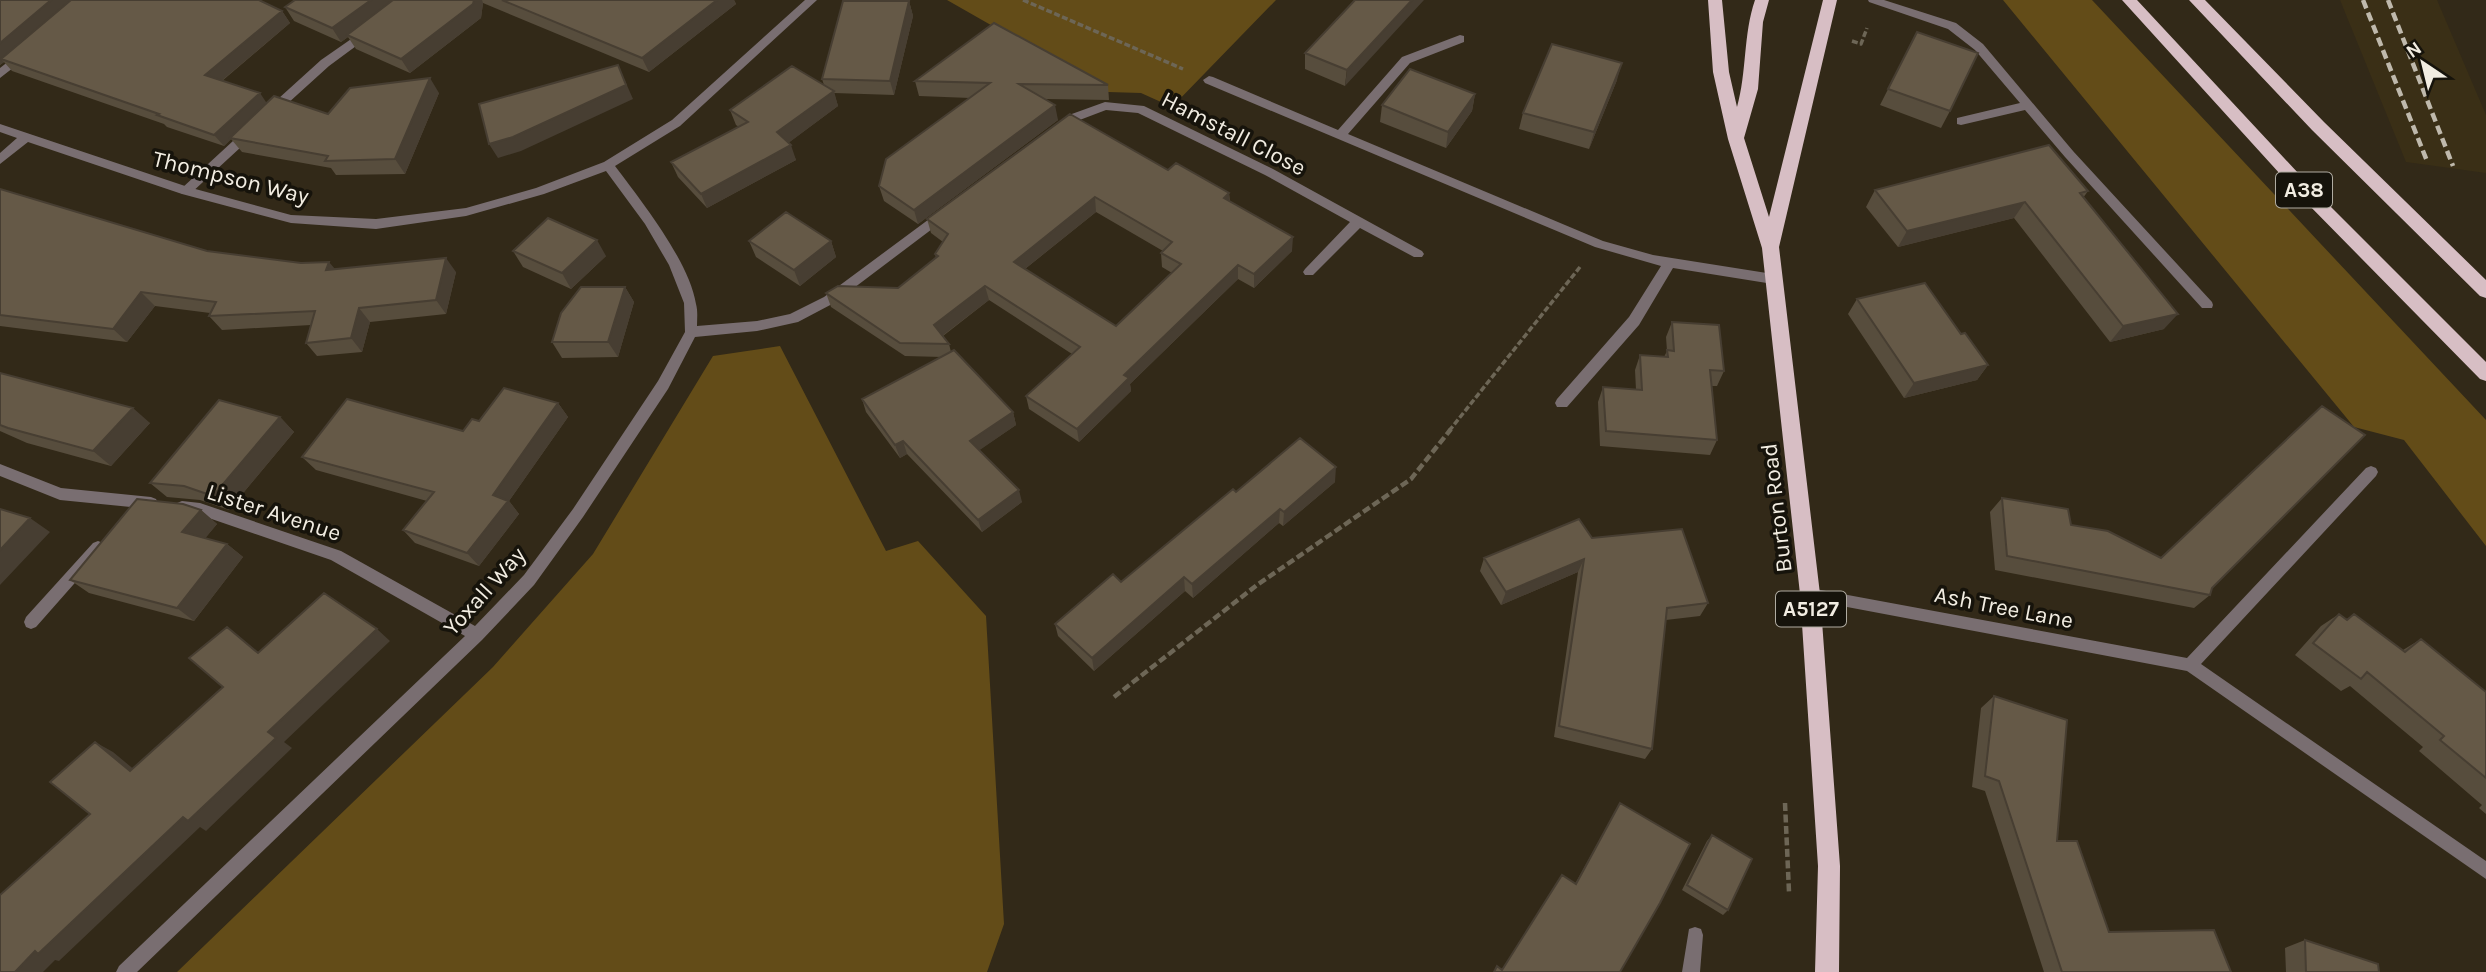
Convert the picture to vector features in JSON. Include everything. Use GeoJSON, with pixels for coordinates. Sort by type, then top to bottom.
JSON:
{"type":"FeatureCollection","features":[{"type":"Feature","properties":{"kind":"highway","name":"A5127"},"geometry":{"type":"LineString","coordinates":[[1715,0],[1721,72],[1736,139],[1771,248]]}},
{"type":"Feature","properties":{"kind":"highway"},"geometry":{"type":"LineString","coordinates":[[1736,139],[1751,89],[1755,22],[1762,0]]}},
{"type":"Feature","properties":{"kind":"highway","name":"A5127"},"geometry":{"type":"LineString","coordinates":[[1771,248],[1804,100],[1830,0]]}},
{"type":"Feature","properties":{"kind":"highway","name":"A38"},"geometry":{"type":"LineString","coordinates":[[2129,0],[2306,192],[2486,374]]}},
{"type":"Feature","properties":{"kind":"highway","name":"A38"},"geometry":{"type":"LineString","coordinates":[[2196,0],[2318,126],[2486,290]]}},
{"type":"Feature","properties":{"kind":"highway","name":"Burton Road"},"geometry":{"type":"LineString","coordinates":[[1771,248],[1810,594],[1829,866],[1827,972]]}},
{"type":"Feature","properties":{"kind":"street","name":"Thompson Way"},"geometry":{"type":"LineString","coordinates":[[0,128],[186,191],[291,219],[376,223],[466,212],[540,191],[608,165],[676,123],[813,0]]}},
{"type":"Feature","properties":{"kind":"street"},"geometry":{"type":"LineString","coordinates":[[1873,0],[1952,26],[1979,47],[2069,154],[2207,305]]}},
{"type":"Feature","properties":{"kind":"street"},"geometry":{"type":"LineString","coordinates":[[265,118],[325,63],[378,24]]}},
{"type":"Feature","properties":{"kind":"street"},"geometry":{"type":"LineString","coordinates":[[1341,134],[1406,60],[1460,39]]}},
{"type":"Feature","properties":{"kind":"street"},"geometry":{"type":"LineString","coordinates":[[0,74],[32,47]]}},
{"type":"Feature","properties":{"kind":"street"},"geometry":{"type":"LineString","coordinates":[[1209,80],[1599,244],[1670,263],[1773,279]]}},
{"type":"Feature","properties":{"kind":"street"},"geometry":{"type":"LineString","coordinates":[[1961,121],[2028,105]]}},
{"type":"Feature","properties":{"kind":"street","name":"Hamstall Close"},"geometry":{"type":"LineString","coordinates":[[1051,134],[1073,118],[1105,106],[1140,109],[1269,172],[1418,254]]}},
{"type":"Feature","properties":{"kind":"street"},"geometry":{"type":"LineString","coordinates":[[186,191],[255,127]]}},
{"type":"Feature","properties":{"kind":"street"},"geometry":{"type":"LineString","coordinates":[[0,160],[25,138]]}},
{"type":"Feature","properties":{"kind":"street"},"geometry":{"type":"LineString","coordinates":[[608,165],[649,221],[675,264],[690,303],[691,332],[757,326],[793,318],[829,300],[951,209]]}},
{"type":"Feature","properties":{"kind":"street"},"geometry":{"type":"LineString","coordinates":[[1309,272],[1359,221]]}},
{"type":"Feature","properties":{"kind":"street"},"geometry":{"type":"LineString","coordinates":[[1562,403],[1634,321],[1670,263]]}},
{"type":"Feature","properties":{"kind":"street","name":"Yoxall Way"},"geometry":{"type":"LineString","coordinates":[[125,972],[477,635],[529,580],[578,513],[663,385],[691,332]]}},
{"type":"Feature","properties":{"kind":"street","name":"Lister Avenue"},"geometry":{"type":"LineString","coordinates":[[0,470],[60,495],[134,507],[200,509],[336,555],[477,635]]}},
{"type":"Feature","properties":{"kind":"street"},"geometry":{"type":"LineString","coordinates":[[2190,665],[2371,472]]}},
{"type":"Feature","properties":{"kind":"street"},"geometry":{"type":"LineString","coordinates":[[31,622],[112,532]]}},
{"type":"Feature","properties":{"kind":"street","name":"Ash Tree Lane"},"geometry":{"type":"LineString","coordinates":[[1810,594],[2190,665],[2486,871]]}},
{"type":"Feature","properties":{"kind":"street"},"geometry":{"type":"LineString","coordinates":[[1691,972],[1695,935]]}},
{"type":"Feature","properties":{"kind":"path"},"geometry":{"type":"LineString","coordinates":[[1023,0],[1209,80]]}},
{"type":"Feature","properties":{"kind":"path"},"geometry":{"type":"LineString","coordinates":[[1114,697],[1257,586],[1411,479],[1599,244]]}},
{"type":"Feature","properties":{"kind":"path"},"geometry":{"type":"LineString","coordinates":[[1785,795],[1789,904]]}},
{"type":"Feature","properties":{"kind":"shaded area"},"geometry":{"type":"Polygon","coordinates":[[[947,0],[1276,0],[1172,107],[1141,93],[1108,92],[947,0]]]}},
{"type":"Feature","properties":{"kind":"shaded area"},"geometry":{"type":"Polygon","coordinates":[[[2003,0],[2092,0],[2486,420],[2486,546],[2404,440],[2354,427],[2003,0]]]}},
{"type":"Feature","properties":{"kind":"shaded area"},"geometry":{"type":"Polygon","coordinates":[[[2340,0],[2437,0],[2486,115],[2486,173],[2406,162],[2340,0]]]}},
{"type":"Feature","properties":{"kind":"shaded area"},"geometry":{"type":"Polygon","coordinates":[[[780,346],[886,551],[918,541],[986,616],[1004,924],[987,972],[177,972],[493,667],[593,554],[713,356],[780,346]]]}},
{"type":"Feature","properties":{"kind":"building"},"geometry":{"type":"Polygon","coordinates":[[[0,0],[51,0],[0,43],[0,0]]]}},
{"type":"Feature","properties":{"kind":"building"},"geometry":{"type":"Polygon","coordinates":[[[71,0],[259,0],[282,11],[205,75],[260,93],[214,135],[1,59],[71,0]]]}},
{"type":"Feature","properties":{"kind":"building"},"geometry":{"type":"Polygon","coordinates":[[[295,0],[371,0],[332,28],[285,7],[295,0]]]}},
{"type":"Feature","properties":{"kind":"building"},"geometry":{"type":"Polygon","coordinates":[[[393,0],[474,0],[473,4],[401,59],[347,35],[393,0]]]}},
{"type":"Feature","properties":{"kind":"building"},"geometry":{"type":"Polygon","coordinates":[[[502,0],[717,0],[642,58],[502,0]]]}},
{"type":"Feature","properties":{"kind":"building"},"geometry":{"type":"Polygon","coordinates":[[[1355,0],[1412,0],[1347,70],[1305,53],[1355,0]]]}},
{"type":"Feature","properties":{"kind":"building"},"geometry":{"type":"Polygon","coordinates":[[[843,1],[909,1],[890,81],[822,79],[843,1]]]}},
{"type":"Feature","properties":{"kind":"building"},"geometry":{"type":"Polygon","coordinates":[[[994,23],[1108,85],[1019,84],[1055,105],[914,210],[879,186],[886,159],[990,83],[915,81],[994,23]]]}},
{"type":"Feature","properties":{"kind":"building"},"geometry":{"type":"Polygon","coordinates":[[[1917,32],[1978,53],[1950,111],[1888,89],[1917,32]]]}},
{"type":"Feature","properties":{"kind":"building"},"geometry":{"type":"Polygon","coordinates":[[[1552,44],[1622,63],[1594,132],[1523,113],[1552,44]]]}},
{"type":"Feature","properties":{"kind":"building"},"geometry":{"type":"Polygon","coordinates":[[[618,65],[626,85],[513,137],[489,144],[479,104],[618,65]]]}},
{"type":"Feature","properties":{"kind":"building"},"geometry":{"type":"Polygon","coordinates":[[[792,66],[834,91],[777,132],[791,145],[701,194],[671,162],[748,122],[730,110],[792,66]]]}},
{"type":"Feature","properties":{"kind":"building"},"geometry":{"type":"Polygon","coordinates":[[[1410,69],[1475,94],[1448,132],[1382,105],[1410,69]]]}},
{"type":"Feature","properties":{"kind":"building"},"geometry":{"type":"Polygon","coordinates":[[[430,78],[395,159],[325,161],[328,156],[230,138],[274,96],[328,114],[350,88],[430,78]]]}},
{"type":"Feature","properties":{"kind":"building"},"geometry":{"type":"Polygon","coordinates":[[[1070,114],[1168,170],[1176,163],[1229,193],[1224,198],[1293,237],[1254,274],[1238,265],[1124,375],[1129,378],[1077,429],[1026,396],[1080,347],[985,286],[934,325],[949,344],[900,343],[826,293],[838,286],[898,288],[938,256],[935,254],[948,234],[927,219],[1070,114]],[[1095,197],[1014,262],[1116,326],[1181,264],[1161,253],[1172,242],[1095,197]]]}},
{"type":"Feature","properties":{"kind":"building"},"geometry":{"type":"Polygon","coordinates":[[[2049,145],[2088,191],[2080,193],[2178,314],[2123,326],[2025,202],[1907,231],[1875,190],[2049,145]]]}},
{"type":"Feature","properties":{"kind":"building"},"geometry":{"type":"Polygon","coordinates":[[[0,189],[207,251],[301,263],[329,262],[326,270],[446,258],[436,300],[359,308],[351,338],[306,343],[315,311],[209,316],[216,302],[141,292],[113,329],[0,315],[0,189]]]}},
{"type":"Feature","properties":{"kind":"building"},"geometry":{"type":"Polygon","coordinates":[[[786,212],[831,241],[794,270],[749,241],[786,212]]]}},
{"type":"Feature","properties":{"kind":"building"},"geometry":{"type":"Polygon","coordinates":[[[548,218],[597,240],[562,273],[513,251],[548,218]]]}},
{"type":"Feature","properties":{"kind":"building"},"geometry":{"type":"Polygon","coordinates":[[[1925,283],[1961,334],[1965,333],[1988,365],[1914,383],[1857,299],[1925,283]]]}},
{"type":"Feature","properties":{"kind":"building"},"geometry":{"type":"Polygon","coordinates":[[[581,287],[625,287],[608,342],[552,342],[561,313],[581,287]]]}},
{"type":"Feature","properties":{"kind":"building"},"geometry":{"type":"Polygon","coordinates":[[[1672,322],[1719,325],[1724,371],[1710,370],[1717,440],[1606,431],[1603,387],[1642,390],[1640,355],[1668,357],[1667,350],[1674,351],[1672,322]]]}},
{"type":"Feature","properties":{"kind":"building"},"geometry":{"type":"Polygon","coordinates":[[[954,350],[1013,412],[970,441],[1019,490],[978,520],[903,441],[895,445],[862,399],[954,350]]]}},
{"type":"Feature","properties":{"kind":"building"},"geometry":{"type":"Polygon","coordinates":[[[0,373],[133,408],[93,451],[0,425],[0,373]]]}},
{"type":"Feature","properties":{"kind":"building"},"geometry":{"type":"Polygon","coordinates":[[[504,388],[558,403],[493,495],[508,501],[467,553],[403,530],[434,492],[302,457],[347,399],[463,431],[472,419],[479,421],[504,388]]]}},
{"type":"Feature","properties":{"kind":"building"},"geometry":{"type":"Polygon","coordinates":[[[219,400],[280,417],[213,496],[184,486],[150,483],[219,400]]]}},
{"type":"Feature","properties":{"kind":"building"},"geometry":{"type":"Polygon","coordinates":[[[2322,406],[2365,435],[2212,588],[2210,595],[2007,556],[2002,498],[2068,509],[2071,525],[2108,531],[2161,558],[2322,406]]]}},
{"type":"Feature","properties":{"kind":"building"},"geometry":{"type":"Polygon","coordinates":[[[1300,438],[1336,467],[1284,512],[1280,509],[1192,584],[1184,577],[1092,658],[1055,624],[1113,574],[1121,582],[1233,489],[1236,492],[1300,438]]]}},
{"type":"Feature","properties":{"kind":"building"},"geometry":{"type":"Polygon","coordinates":[[[137,499],[183,504],[201,510],[182,532],[227,544],[177,608],[70,580],[137,499]]]}},
{"type":"Feature","properties":{"kind":"building"},"geometry":{"type":"Polygon","coordinates":[[[0,509],[30,518],[0,550],[0,509]]]}},
{"type":"Feature","properties":{"kind":"building"},"geometry":{"type":"Polygon","coordinates":[[[1579,519],[1592,538],[1682,529],[1708,603],[1667,608],[1652,749],[1559,726],[1584,559],[1506,592],[1484,558],[1579,519]]]}},
{"type":"Feature","properties":{"kind":"building"},"geometry":{"type":"Polygon","coordinates":[[[324,593],[377,629],[268,732],[276,738],[188,821],[183,817],[38,954],[35,951],[15,972],[0,972],[0,895],[90,814],[50,782],[95,742],[130,771],[223,687],[189,658],[227,627],[258,653],[324,593]]]}},
{"type":"Feature","properties":{"kind":"building"},"geometry":{"type":"Polygon","coordinates":[[[2339,614],[2347,620],[2354,614],[2405,652],[2421,639],[2486,692],[2486,778],[2440,740],[2444,736],[2367,672],[2361,679],[2313,643],[2339,614]]]}},
{"type":"Feature","properties":{"kind":"building"},"geometry":{"type":"Polygon","coordinates":[[[1994,696],[2067,720],[2057,841],[2077,841],[2109,932],[2214,930],[2231,972],[2062,972],[1999,781],[1985,776],[1994,696]]]}},
{"type":"Feature","properties":{"kind":"building"},"geometry":{"type":"Polygon","coordinates":[[[1620,803],[1690,844],[1620,972],[1494,972],[1497,966],[1502,970],[1562,875],[1576,884],[1620,803]]]}},
{"type":"Feature","properties":{"kind":"building"},"geometry":{"type":"Polygon","coordinates":[[[1712,835],[1752,859],[1728,910],[1687,885],[1712,835]]]}},
{"type":"Feature","properties":{"kind":"building"},"geometry":{"type":"Polygon","coordinates":[[[2305,940],[2378,964],[2379,972],[2306,972],[2305,940]]]}},
{"type":"Feature","properties":{"kind":"railway"},"geometry":{"type":"LineString","coordinates":[[2363,0],[2427,161]]}},
{"type":"Feature","properties":{"kind":"railway"},"geometry":{"type":"LineString","coordinates":[[2388,0],[2453,166]]}}]}
